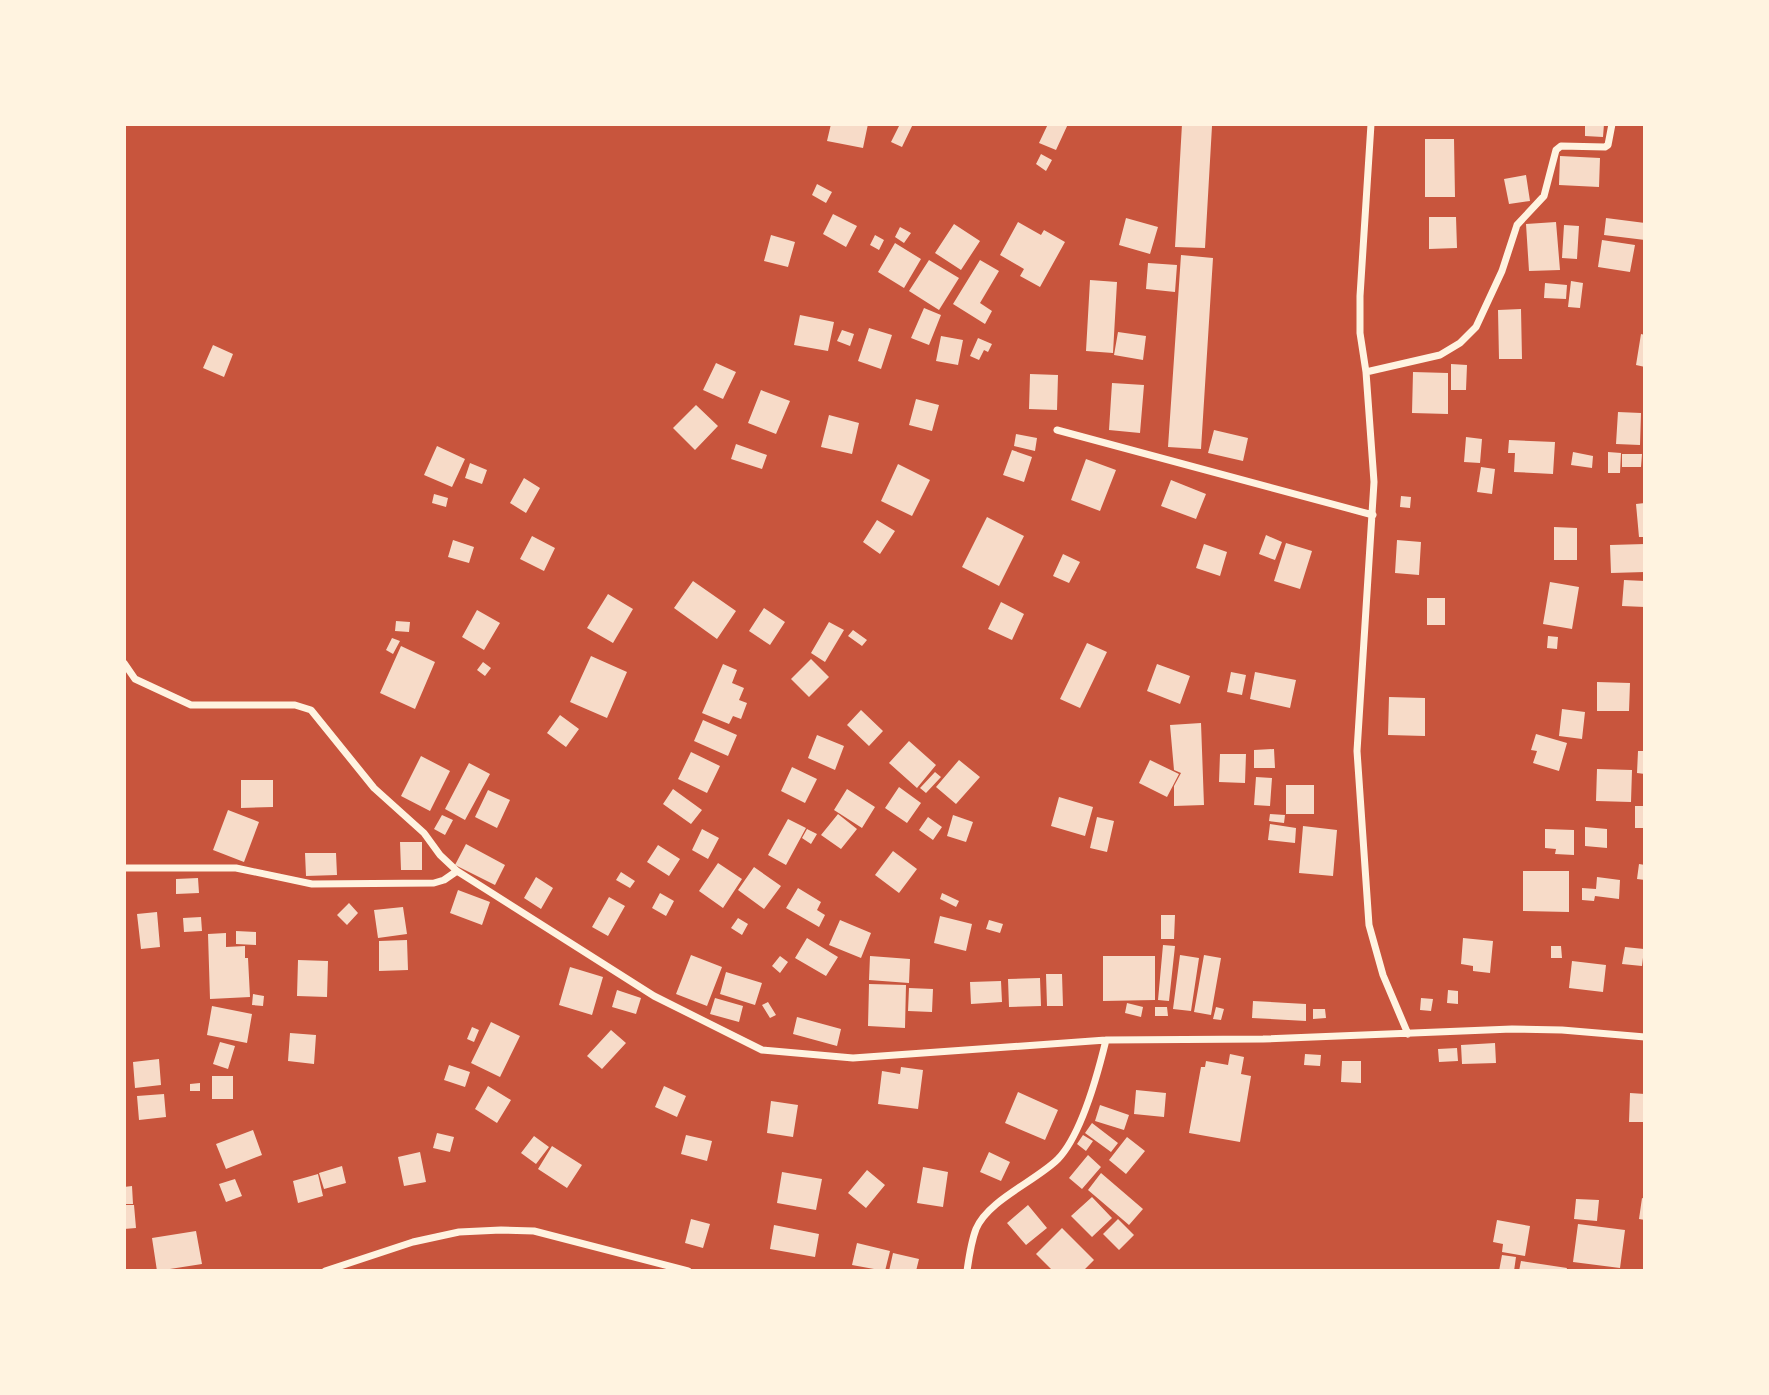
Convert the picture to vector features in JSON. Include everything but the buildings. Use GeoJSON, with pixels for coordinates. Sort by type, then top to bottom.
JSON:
{"type":"FeatureCollection","features":[{"type":"Feature","properties":{"kind":"street"},"geometry":{"type":"LineString","coordinates":[[1371,124],[1360,332],[1366,372],[1374,482],[1357,751],[1369,925],[1383,975],[1408,1034]]}},
{"type":"Feature","properties":{"kind":"street"},"geometry":{"type":"LineString","coordinates":[[1366,372],[1440,355],[1460,344],[1476,327],[1502,271],[1517,225],[1544,196],[1556,150],[1561,146],[1605,148],[1612,124]]}},
{"type":"Feature","properties":{"kind":"street"},"geometry":{"type":"LineString","coordinates":[[1057,429],[1373,515]]}},
{"type":"Feature","properties":{"kind":"street"},"geometry":{"type":"LineString","coordinates":[[124,663],[135,679],[191,705],[295,705],[311,710],[374,788],[424,833],[440,855],[457,871],[654,996],[762,1050],[853,1058],[1106,1040],[1263,1039],[1512,1029],[1645,1037]]}},
{"type":"Feature","properties":{"kind":"street"},"geometry":{"type":"LineString","coordinates":[[124,868],[236,868],[312,884],[434,883],[457,871]]}},
{"type":"Feature","properties":{"kind":"street"},"geometry":{"type":"LineString","coordinates":[[967,1271],[977,1227],[987,1213],[1058,1159],[1070,1142],[1095,1085],[1106,1040]]}},
{"type":"Feature","properties":{"kind":"street"},"geometry":{"type":"LineString","coordinates":[[326,1271],[413,1242],[460,1232],[501,1230],[534,1231],[688,1271]]}}]}
